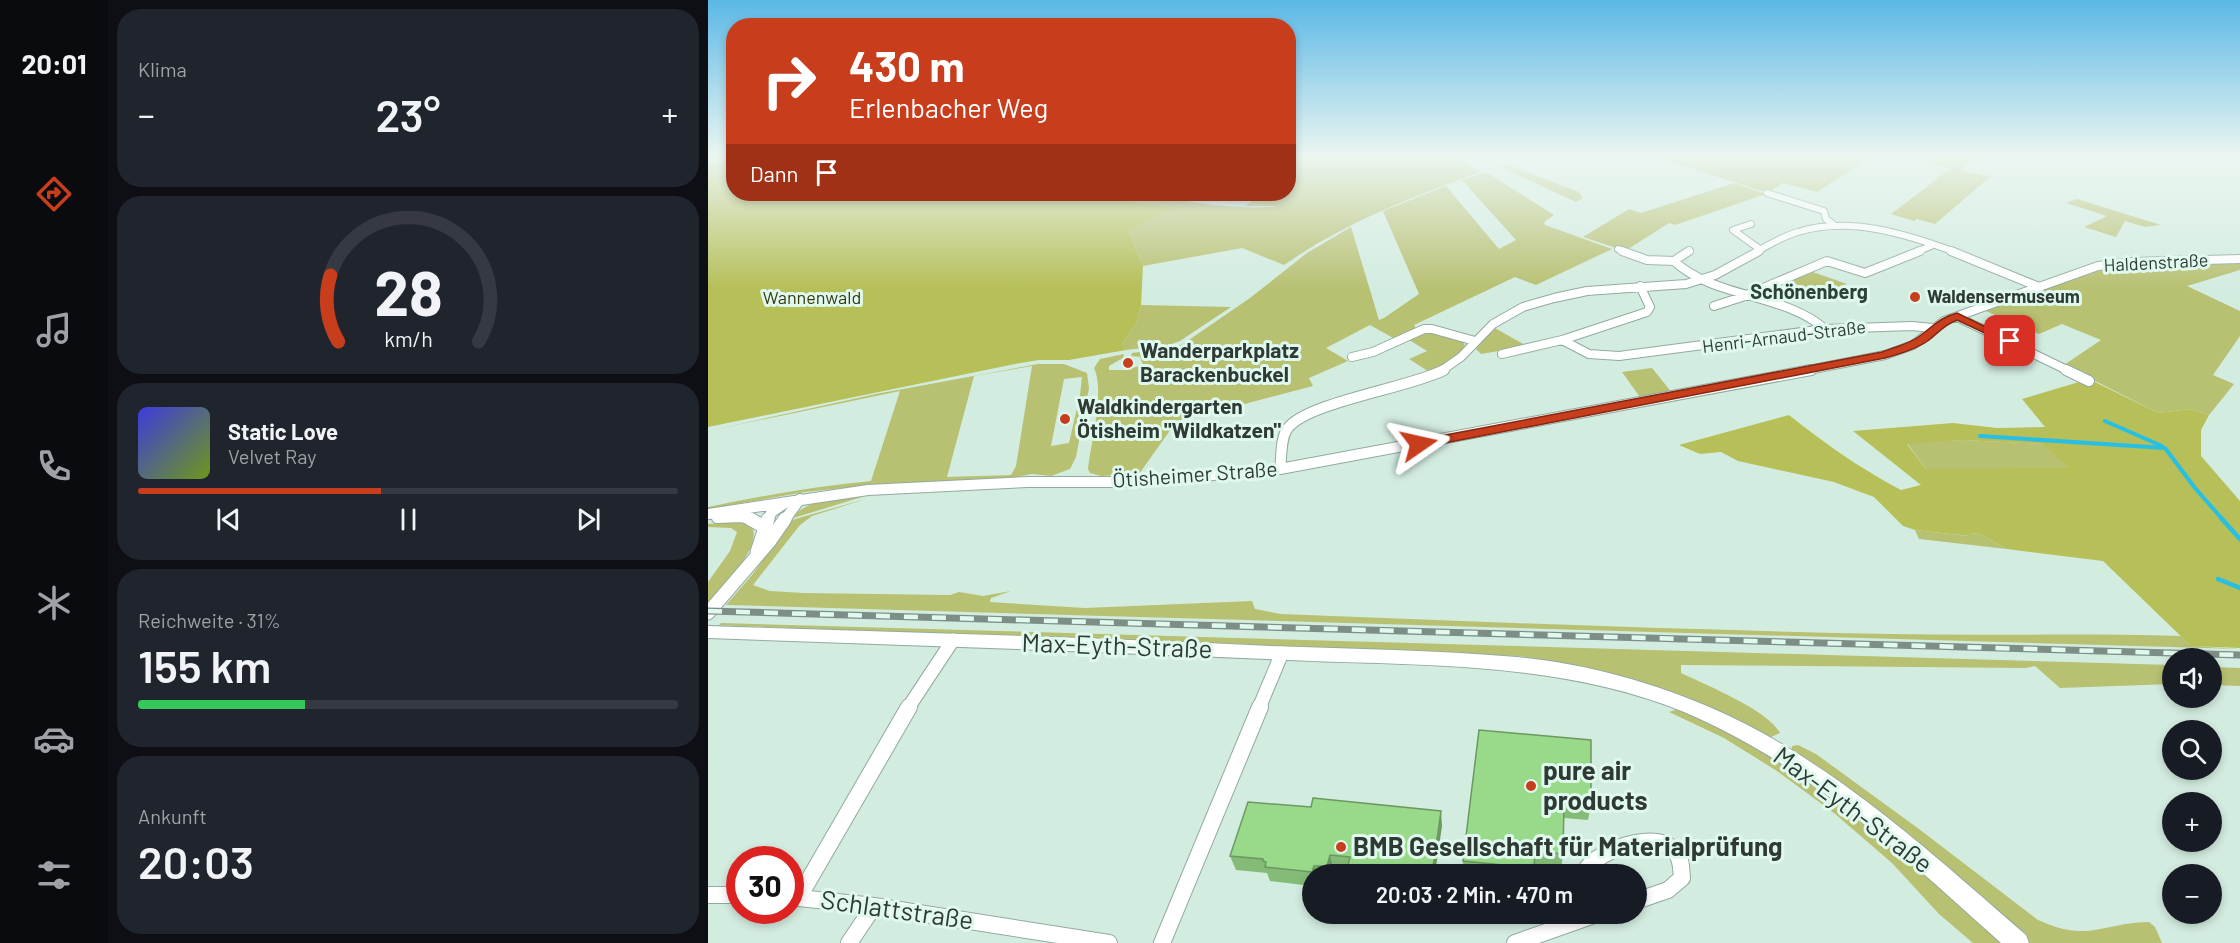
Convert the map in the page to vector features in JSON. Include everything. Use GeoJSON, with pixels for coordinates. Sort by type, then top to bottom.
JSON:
{"type":"FeatureCollection","features":[{"type":"Feature","properties":{"kind":"street"},"geometry":{"type":"LineString","coordinates":[[1790,201],[1824,211],[1826,219],[1833,224]]}},
{"type":"Feature","properties":{"kind":"street"},"geometry":{"type":"LineString","coordinates":[[1751,224],[1733,230],[1761,250]]}},
{"type":"Feature","properties":{"kind":"street"},"geometry":{"type":"LineString","coordinates":[[1280,469],[1285,437],[1288,428],[1296,420],[1318,411],[1426,378],[1453,364],[1499,319],[1530,306],[1573,294],[1640,286],[1682,285],[1703,280],[1797,232],[1833,224],[1871,227],[1930,246],[2039,287]]}},
{"type":"Feature","properties":{"kind":"street"},"geometry":{"type":"LineString","coordinates":[[1714,306],[1749,295],[1827,261],[1865,273],[1930,246]]}},
{"type":"Feature","properties":{"kind":"street"},"geometry":{"type":"LineString","coordinates":[[1618,249],[1647,260],[1674,261],[1689,251]]}},
{"type":"Feature","properties":{"kind":"street","name":"Haldenstraße"},"geometry":{"type":"LineString","coordinates":[[2039,287],[2088,269],[2110,264],[2240,259]]}},
{"type":"Feature","properties":{"kind":"street"},"geometry":{"type":"LineString","coordinates":[[1674,261],[1686,272],[1703,280],[1810,317],[1825,329]]}},
{"type":"Feature","properties":{"kind":"street"},"geometry":{"type":"LineString","coordinates":[[1502,354],[1562,340],[1647,312],[1650,307],[1640,286]]}},
{"type":"Feature","properties":{"kind":"street","name":"Henri-Arnaud-Straße"},"geometry":{"type":"LineString","coordinates":[[1562,340],[1586,354],[1619,356],[1825,329],[1912,326],[1933,328],[2039,287]]}},
{"type":"Feature","properties":{"kind":"street"},"geometry":{"type":"LineString","coordinates":[[1957,317],[2089,381]]}},
{"type":"Feature","properties":{"kind":"street","name":"Ötisheimer Straße"},"geometry":{"type":"LineString","coordinates":[[708,514],[795,499],[922,486],[1079,481],[1135,482],[1310,465],[1885,355],[1913,345],[1926,337],[1933,328]]}},
{"type":"Feature","properties":{"kind":"street"},"geometry":{"type":"LineString","coordinates":[[1352,357],[1373,352],[1424,329],[1432,329],[1475,341]]}},
{"type":"Feature","properties":{"kind":"street"},"geometry":{"type":"LineString","coordinates":[[756,555],[763,535],[763,526],[771,512],[795,499]]}},
{"type":"Feature","properties":{"kind":"street"},"geometry":{"type":"LineString","coordinates":[[708,613],[769,542],[795,499]]}},
{"type":"Feature","properties":{"kind":"street"},"geometry":{"type":"LineString","coordinates":[[708,519],[740,517],[754,519],[763,526]]}},
{"type":"Feature","properties":{"kind":"street","name":"Max-Eyth-Straße"},"geometry":{"type":"LineString","coordinates":[[708,632],[1519,664],[1573,672],[1625,685],[1711,716],[1775,750],[1824,783],[1903,842],[2018,943]]}},
{"type":"Feature","properties":{"kind":"street"},"geometry":{"type":"LineString","coordinates":[[804,882],[919,689],[953,640]]}},
{"type":"Feature","properties":{"kind":"street"},"geometry":{"type":"LineString","coordinates":[[1162,943],[1281,653]]}},
{"type":"Feature","properties":{"kind":"street"},"geometry":{"type":"LineString","coordinates":[[1591,864],[1615,848],[1660,841],[1670,846],[1678,854],[1683,865],[1682,878],[1668,890],[1647,897]]}},
{"type":"Feature","properties":{"kind":"street"},"geometry":{"type":"LineString","coordinates":[[708,895],[726,896]]}},
{"type":"Feature","properties":{"kind":"street","name":"Schlattstraße"},"geometry":{"type":"LineString","coordinates":[[804,898],[874,906],[1066,939],[1109,943]]}},
{"type":"Feature","properties":{"kind":"street"},"geometry":{"type":"LineString","coordinates":[[849,943],[874,906]]}},
{"type":"Feature","properties":{"kind":"street"},"geometry":{"type":"LineString","coordinates":[[1515,943],[1559,924]]}},
{"type":"Feature","properties":{"kind":"green space","name":"Wannenwald"},"geometry":{"type":"Polygon","coordinates":[[[708,201],[1131,201],[1171,208],[1129,232],[1143,266],[1141,305],[1136,323],[1122,344],[1126,350],[1069,360],[1039,360],[1015,364],[708,427],[708,201]]]}},
{"type":"Feature","properties":{"kind":"green space"},"geometry":{"type":"Polygon","coordinates":[[[1130,201],[1185,201],[1247,207],[1275,206],[1246,206],[1251,201],[1407,201],[1331,236],[1284,265],[1242,248],[1143,266],[1129,232],[1170,208],[1130,201]]]}},
{"type":"Feature","properties":{"kind":"green space"},"geometry":{"type":"Polygon","coordinates":[[[1408,201],[1459,201],[1499,249],[1516,240],[1481,201],[1532,201],[1554,215],[1544,222],[1545,225],[1612,249],[1536,285],[1515,277],[1414,325],[1417,330],[1395,339],[1370,325],[1326,348],[1348,361],[1309,378],[1313,386],[1176,422],[1139,474],[1101,476],[1090,473],[1088,469],[1098,403],[1097,378],[1094,368],[1100,359],[1124,354],[1123,358],[1109,366],[1109,370],[1125,370],[1143,365],[1140,357],[1131,356],[1132,353],[1183,344],[1250,298],[1307,253],[1351,227],[1379,320],[1384,318],[1419,294],[1383,211],[1408,201]]]}},
{"type":"Feature","properties":{"kind":"green space"},"geometry":{"type":"Polygon","coordinates":[[[1678,201],[1745,201],[1675,225],[1669,223],[1625,251],[1583,237],[1629,209],[1641,213],[1678,201]]]}},
{"type":"Feature","properties":{"kind":"green space"},"geometry":{"type":"Polygon","coordinates":[[[1908,201],[1962,201],[1935,224],[1891,214],[1908,201]]]}},
{"type":"Feature","properties":{"kind":"green space"},"geometry":{"type":"Polygon","coordinates":[[[2083,201],[2161,225],[2145,227],[2125,221],[2116,237],[2084,227],[2107,216],[2066,203],[2083,201]]]}},
{"type":"Feature","properties":{"kind":"green space"},"geometry":{"type":"Polygon","coordinates":[[[2240,261],[2240,270],[2187,286],[2240,311],[2240,336],[2213,375],[2234,384],[2209,415],[2190,409],[2158,413],[2064,365],[2101,340],[2062,324],[2039,334],[1986,311],[2111,265],[2240,261]]]}},
{"type":"Feature","properties":{"kind":"green space"},"geometry":{"type":"Polygon","coordinates":[[[1810,271],[1847,284],[1818,294],[1787,280],[1810,271]]]}},
{"type":"Feature","properties":{"kind":"green space"},"geometry":{"type":"Polygon","coordinates":[[[1141,305],[1231,307],[1180,341],[1169,345],[1126,350],[1122,344],[1136,323],[1141,305]]]}},
{"type":"Feature","properties":{"kind":"green space"},"geometry":{"type":"Polygon","coordinates":[[[1493,327],[1527,346],[1481,354],[1476,349],[1493,327]]]}},
{"type":"Feature","properties":{"kind":"green space"},"geometry":{"type":"Polygon","coordinates":[[[1428,331],[1461,339],[1465,345],[1460,354],[1431,373],[1409,359],[1427,351],[1406,338],[1428,331]]]}},
{"type":"Feature","properties":{"kind":"green space"},"geometry":{"type":"Polygon","coordinates":[[[1038,364],[1064,364],[1087,373],[1089,388],[1076,457],[1070,469],[1051,476],[1032,474],[1011,478],[871,485],[805,492],[708,509],[708,507],[789,492],[871,481],[900,391],[708,431],[876,394],[1038,364]],[[1032,366],[974,376],[947,477],[1011,475],[1016,466],[1032,366]],[[1082,377],[1064,379],[1051,446],[1069,443],[1082,377]]]}},
{"type":"Feature","properties":{"kind":"green space"},"geometry":{"type":"Polygon","coordinates":[[[1652,368],[1673,394],[1642,400],[1622,372],[1652,368]]]}},
{"type":"Feature","properties":{"kind":"green space"},"geometry":{"type":"Polygon","coordinates":[[[2089,379],[2158,413],[2190,409],[2209,415],[2201,430],[2201,456],[2240,501],[2240,648],[2191,646],[2103,561],[2007,549],[1980,534],[1971,533],[1969,536],[1915,530],[1903,526],[1874,497],[1834,482],[1738,461],[1721,452],[1700,454],[1679,445],[1789,415],[1843,455],[1901,490],[1921,485],[1853,431],[1953,423],[1997,428],[2045,427],[2022,399],[2089,379]],[[1963,440],[1907,444],[1926,469],[2068,468],[2043,444],[1963,440]]]}},
{"type":"Feature","properties":{"kind":"green space"},"geometry":{"type":"Polygon","coordinates":[[[1963,440],[2044,444],[2069,469],[1926,469],[1907,443],[1963,440]]]}},
{"type":"Feature","properties":{"kind":"green space"},"geometry":{"type":"Polygon","coordinates":[[[862,497],[790,519],[815,503],[862,497]]]}},
{"type":"Feature","properties":{"kind":"green space"},"geometry":{"type":"Polygon","coordinates":[[[869,498],[812,516],[800,525],[753,585],[770,591],[803,593],[950,595],[959,592],[983,596],[1011,591],[991,598],[990,602],[1085,608],[1252,601],[1255,609],[1281,614],[1433,620],[1891,634],[2181,636],[2191,646],[2240,649],[726,605],[752,575],[792,520],[869,498]]]}},
{"type":"Feature","properties":{"kind":"green space"},"geometry":{"type":"Polygon","coordinates":[[[734,522],[747,524],[753,529],[754,538],[738,568],[708,603],[708,582],[730,551],[737,532],[731,528],[708,527],[708,524],[734,522]]]}},
{"type":"Feature","properties":{"kind":"green space"},"geometry":{"type":"Polygon","coordinates":[[[1915,530],[1968,536],[1971,533],[1980,534],[2007,549],[1919,539],[1915,530]]]}},
{"type":"Feature","properties":{"kind":"green space"},"geometry":{"type":"Polygon","coordinates":[[[721,623],[2162,665],[2162,684],[2060,688],[2035,666],[2026,668],[1681,665],[1681,673],[1750,707],[1773,724],[1780,733],[1771,737],[1676,696],[1627,678],[1592,669],[1519,656],[719,625],[721,623]]]}},
{"type":"Feature","properties":{"kind":"green space"},"geometry":{"type":"Polygon","coordinates":[[[2222,667],[2240,668],[2240,686],[2222,685],[2222,667]]]}},
{"type":"Feature","properties":{"kind":"green space"},"geometry":{"type":"Polygon","coordinates":[[[1678,709],[1772,755],[1804,775],[1894,844],[2006,943],[1973,943],[1939,914],[1892,863],[1834,813],[1777,771],[1724,738],[1669,712],[1678,709]]]}},
{"type":"Feature","properties":{"kind":"green space"},"geometry":{"type":"Polygon","coordinates":[[[1798,745],[1816,754],[1919,829],[2038,920],[2055,927],[2083,931],[2149,922],[2155,927],[2162,943],[2029,943],[1909,838],[1791,753],[1792,746],[1798,745]]]}},
{"type":"Feature","properties":{"kind":"building","name":"pure air products"},"geometry":{"type":"Polygon","coordinates":[[[1479,730],[1591,740],[1591,805],[1564,803],[1563,854],[1535,851],[1534,864],[1463,861],[1479,730]]]}},
{"type":"Feature","properties":{"kind":"building","name":"BMB Gesellschaft für Materialprüfung"},"geometry":{"type":"Polygon","coordinates":[[[1313,798],[1441,811],[1433,864],[1348,864],[1350,857],[1330,855],[1328,864],[1302,864],[1302,871],[1265,867],[1266,862],[1263,859],[1230,856],[1248,802],[1311,807],[1313,798]]]}},
{"type":"Feature","properties":{"kind":"waterway"},"geometry":{"type":"LineString","coordinates":[[2105,421],[2162,446]]}},
{"type":"Feature","properties":{"kind":"waterway"},"geometry":{"type":"LineString","coordinates":[[1980,436],[2165,448],[2195,488],[2224,521]]}},
{"type":"Feature","properties":{"kind":"waterway"},"geometry":{"type":"LineString","coordinates":[[2222,519],[2240,539]]}},
{"type":"Feature","properties":{"kind":"waterway"},"geometry":{"type":"LineString","coordinates":[[2218,579],[2240,588]]}},
{"type":"Feature","properties":{"kind":"railway"},"geometry":{"type":"LineString","coordinates":[[708,611],[2240,655]]}},
{"type":"Feature","properties":{"kind":"place","name":"Waldensermuseum"},"geometry":{"type":"Point","coordinates":[1915,297]}},
{"type":"Feature","properties":{"kind":"place","name":"Wanderparkplatz Barackenbuckel"},"geometry":{"type":"Point","coordinates":[1128,363]}},
{"type":"Feature","properties":{"kind":"place","name":"Waldkindergarten Ötisheim \"Wildkatzen\""},"geometry":{"type":"Point","coordinates":[1065,419]}},
{"type":"Feature","properties":{"kind":"place","name":"pure air products"},"geometry":{"type":"Point","coordinates":[1531,786]}},
{"type":"Feature","properties":{"kind":"place","name":"BMB Gesellschaft für Materialprüfung"},"geometry":{"type":"Point","coordinates":[1341,847]}},
{"type":"Feature","properties":{"kind":"district","name":"Schönenberg"},"geometry":{"type":"Point","coordinates":[1809,292]}},
{"type":"Feature","properties":{"kind":"route"},"geometry":{"type":"LineString","coordinates":[[1419,444],[1885,355],[1913,345],[1926,337],[1940,323],[1957,317],[2010,341]]}}]}
